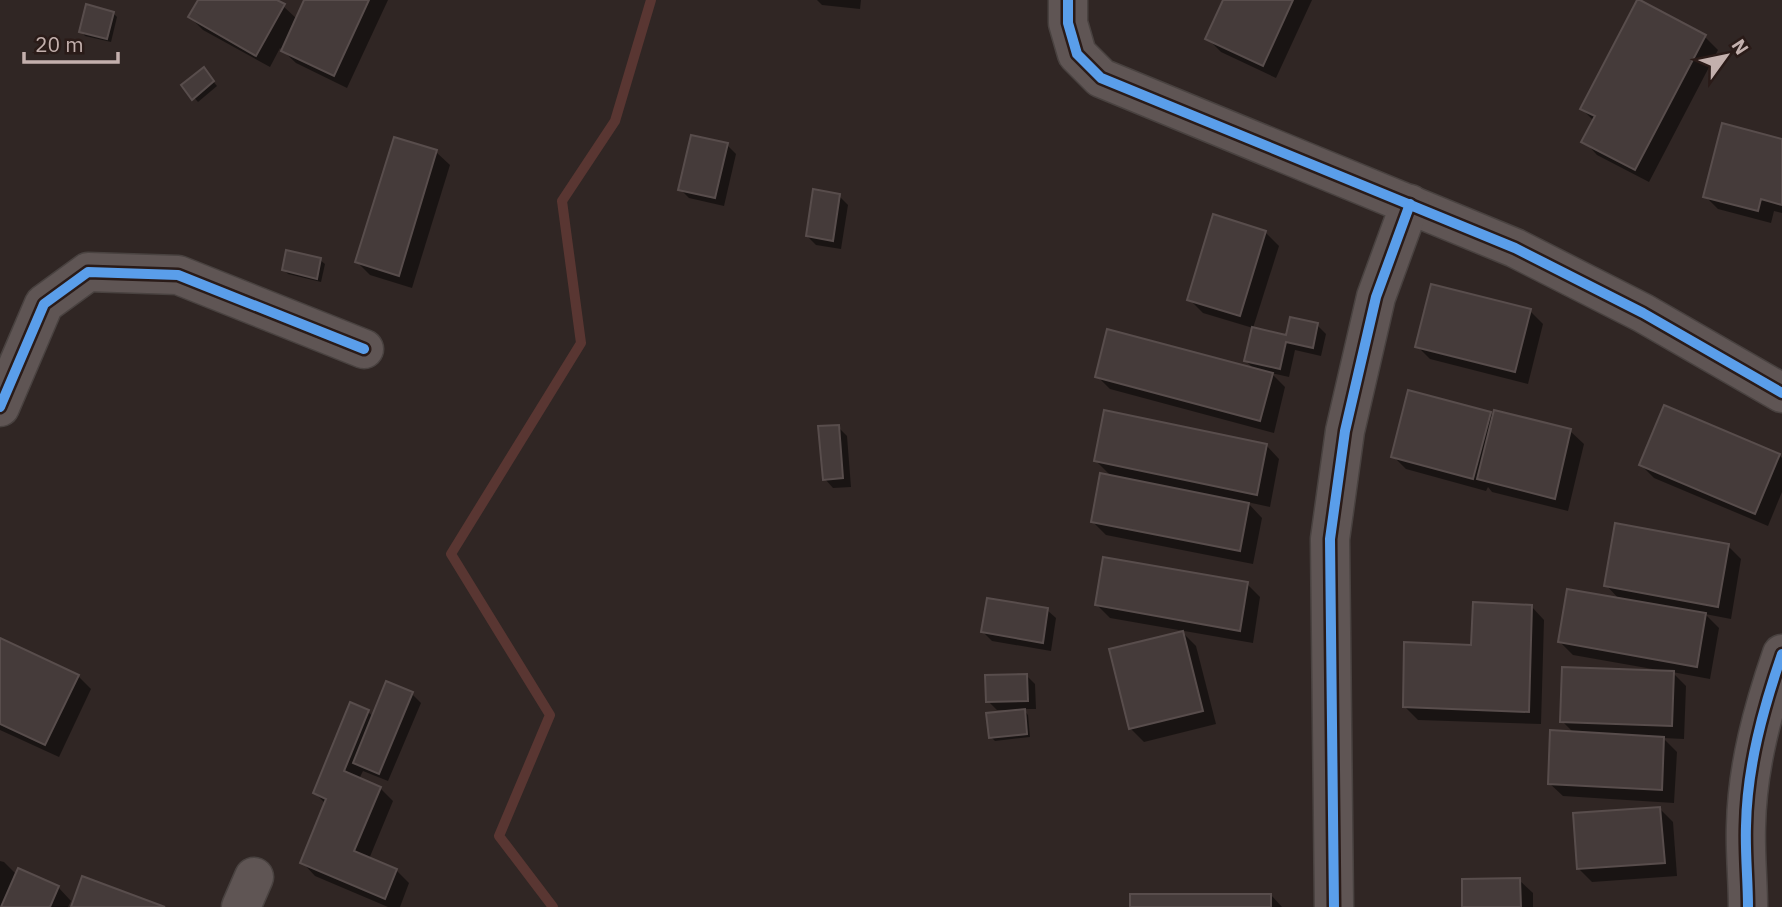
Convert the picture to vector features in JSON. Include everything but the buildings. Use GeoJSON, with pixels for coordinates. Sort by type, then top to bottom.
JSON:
{"type":"FeatureCollection","features":[{"type":"Feature","properties":{"kind":"street"},"geometry":{"type":"LineString","coordinates":[[1068,0],[1068,23],[1077,54],[1101,78],[1516,248],[1643,313],[1782,393]]}},
{"type":"Feature","properties":{"kind":"street"},"geometry":{"type":"LineString","coordinates":[[1334,907],[1330,539],[1345,431],[1376,297],[1410,204]]}},
{"type":"Feature","properties":{"kind":"street"},"geometry":{"type":"LineString","coordinates":[[0,407],[44,304],[88,272],[177,275],[364,349]]}},
{"type":"Feature","properties":{"kind":"street"},"geometry":{"type":"LineString","coordinates":[[1748,907],[1746,826],[1752,763],[1766,699],[1782,654]]}},
{"type":"Feature","properties":{"kind":"waterway"},"geometry":{"type":"LineString","coordinates":[[553,907],[499,836],[550,715],[451,554],[581,343],[562,201],[615,121],[651,0]]}},
{"type":"Feature","properties":{"kind":"cycle path"},"geometry":{"type":"LineString","coordinates":[[1068,0],[1068,23],[1077,54],[1101,78],[1515,248],[1643,313],[1782,393]]}},
{"type":"Feature","properties":{"kind":"cycle path"},"geometry":{"type":"LineString","coordinates":[[1334,907],[1330,539],[1345,431],[1376,297],[1410,204]]}},
{"type":"Feature","properties":{"kind":"cycle path"},"geometry":{"type":"LineString","coordinates":[[0,407],[44,304],[88,272],[178,275],[364,349]]}},
{"type":"Feature","properties":{"kind":"cycle path"},"geometry":{"type":"LineString","coordinates":[[1748,907],[1746,836],[1749,782],[1763,717],[1782,654]]}}]}
